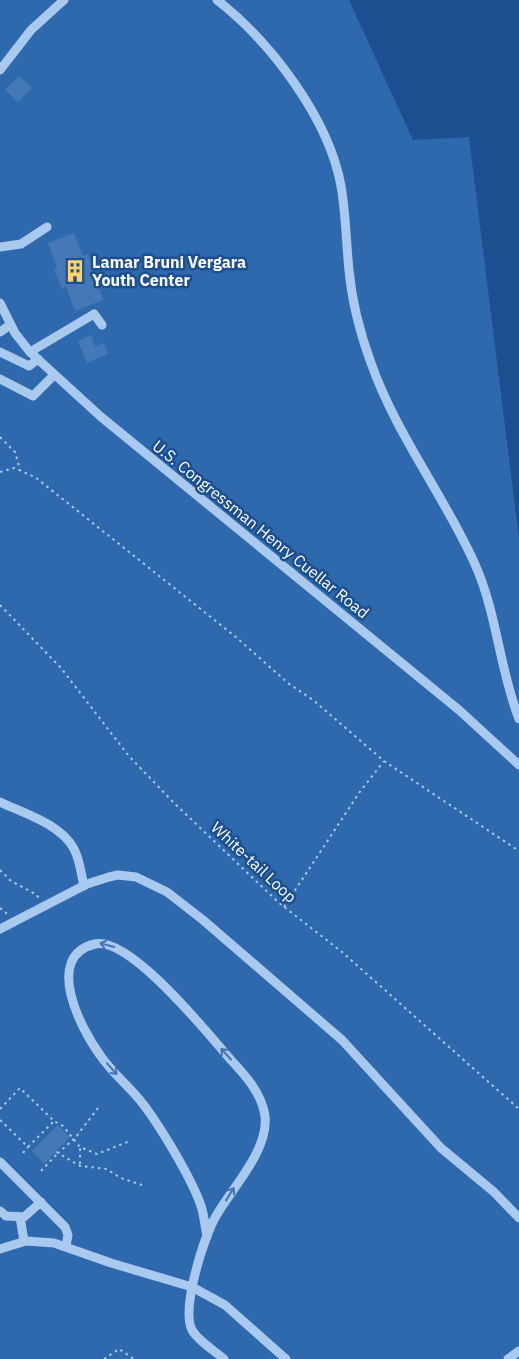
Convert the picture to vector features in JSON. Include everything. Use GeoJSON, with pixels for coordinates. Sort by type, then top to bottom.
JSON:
{"type":"FeatureCollection","features":[{"type":"Feature","properties":{"kind":"street"},"geometry":{"type":"LineString","coordinates":[[0,70],[31,30],[64,0]]}},
{"type":"Feature","properties":{"kind":"street"},"geometry":{"type":"LineString","coordinates":[[217,0],[248,27],[281,67],[315,116],[330,146],[341,186],[351,291],[365,346],[390,410],[478,571],[495,621],[506,681],[519,719]]}},
{"type":"Feature","properties":{"kind":"street"},"geometry":{"type":"LineString","coordinates":[[0,246],[21,244],[47,227]]}},
{"type":"Feature","properties":{"kind":"street","name":"U.S. Congressman Henry Cuellar Road"},"geometry":{"type":"LineString","coordinates":[[0,302],[10,324],[30,352],[54,375],[138,448],[459,710],[519,765]]}},
{"type":"Feature","properties":{"kind":"street"},"geometry":{"type":"LineString","coordinates":[[30,352],[94,314],[102,325]]}},
{"type":"Feature","properties":{"kind":"street"},"geometry":{"type":"LineString","coordinates":[[0,332],[10,324]]}},
{"type":"Feature","properties":{"kind":"street"},"geometry":{"type":"LineString","coordinates":[[0,352],[29,366],[38,359]]}},
{"type":"Feature","properties":{"kind":"street"},"geometry":{"type":"LineString","coordinates":[[0,379],[33,396],[54,375]]}},
{"type":"Feature","properties":{"kind":"street"},"geometry":{"type":"LineString","coordinates":[[0,802],[42,822],[67,838],[77,857],[84,886]]}},
{"type":"Feature","properties":{"kind":"street"},"geometry":{"type":"LineString","coordinates":[[0,929],[84,886],[109,877],[126,875],[145,881],[179,901],[342,1040],[441,1148],[494,1192],[519,1218]]}},
{"type":"Feature","properties":{"kind":"street"},"geometry":{"type":"LineString","coordinates":[[207,1237],[201,1204],[174,1151],[143,1104],[100,1055],[75,1008],[68,970],[72,959],[88,946],[99,943],[119,948],[149,971],[169,990],[242,1072],[261,1101],[265,1116],[265,1131],[260,1146],[214,1218],[192,1287],[188,1309],[192,1330],[224,1359]]}},
{"type":"Feature","properties":{"kind":"street"},"geometry":{"type":"LineString","coordinates":[[0,1162],[65,1226],[68,1236],[66,1246]]}},
{"type":"Feature","properties":{"kind":"street"},"geometry":{"type":"LineString","coordinates":[[0,1211],[6,1216],[27,1216],[41,1202]]}},
{"type":"Feature","properties":{"kind":"street"},"geometry":{"type":"LineString","coordinates":[[20,1217],[24,1241]]}},
{"type":"Feature","properties":{"kind":"street"},"geometry":{"type":"LineString","coordinates":[[0,1249],[24,1241],[44,1241],[66,1246],[111,1263],[192,1287],[225,1305],[286,1359]]}},
{"type":"Feature","properties":{"kind":"street"},"geometry":{"type":"LineString","coordinates":[[508,1359],[519,1351]]}},
{"type":"Feature","properties":{"kind":"path"},"geometry":{"type":"LineString","coordinates":[[0,437],[15,452],[20,470]]}},
{"type":"Feature","properties":{"kind":"path"},"geometry":{"type":"LineString","coordinates":[[0,472],[14,468],[34,477],[237,638],[288,683],[336,718],[384,761],[519,851]]}},
{"type":"Feature","properties":{"kind":"path","name":"White-tail Loop"},"geometry":{"type":"LineString","coordinates":[[0,605],[61,668],[139,768],[284,907],[342,952],[519,1109]]}},
{"type":"Feature","properties":{"kind":"path"},"geometry":{"type":"LineString","coordinates":[[284,907],[359,793],[384,761]]}},
{"type":"Feature","properties":{"kind":"path"},"geometry":{"type":"LineString","coordinates":[[0,870],[11,881],[37,895],[40,902]]}},
{"type":"Feature","properties":{"kind":"path"},"geometry":{"type":"LineString","coordinates":[[0,908],[7,914]]}},
{"type":"Feature","properties":{"kind":"path"},"geometry":{"type":"LineString","coordinates":[[0,1109],[20,1088],[54,1121],[63,1126],[75,1138],[80,1147],[80,1166]]}},
{"type":"Feature","properties":{"kind":"path"},"geometry":{"type":"LineString","coordinates":[[41,1171],[57,1153],[75,1138],[98,1108]]}},
{"type":"Feature","properties":{"kind":"path"},"geometry":{"type":"LineString","coordinates":[[0,1120],[28,1148]]}},
{"type":"Feature","properties":{"kind":"path"},"geometry":{"type":"LineString","coordinates":[[22,1153],[54,1121]]}},
{"type":"Feature","properties":{"kind":"path"},"geometry":{"type":"LineString","coordinates":[[40,1135],[44,1138]]}},
{"type":"Feature","properties":{"kind":"path"},"geometry":{"type":"LineString","coordinates":[[80,1147],[97,1154],[122,1142],[130,1141]]}},
{"type":"Feature","properties":{"kind":"path"},"geometry":{"type":"LineString","coordinates":[[57,1153],[80,1166],[106,1168],[121,1178],[142,1184]]}},
{"type":"Feature","properties":{"kind":"path"},"geometry":{"type":"LineString","coordinates":[[104,1359],[119,1350],[134,1359]]}},
{"type":"Feature","properties":{"kind":"shaded area"},"geometry":{"type":"Polygon","coordinates":[[[0,0],[349,0],[413,140],[469,137],[519,538],[519,1359],[0,1359],[0,0]]]}},
{"type":"Feature","properties":{"kind":"building"},"geometry":{"type":"Polygon","coordinates":[[[19,76],[32,88],[18,102],[5,90],[19,76]]]}},
{"type":"Feature","properties":{"kind":"building","name":"Lamar Bruni Vergara Youth Center"},"geometry":{"type":"Polygon","coordinates":[[[74,233],[83,256],[88,254],[103,300],[75,311],[66,287],[62,289],[54,269],[57,267],[48,243],[74,233]]]}},
{"type":"Feature","properties":{"kind":"building"},"geometry":{"type":"Polygon","coordinates":[[[91,335],[95,346],[104,343],[108,354],[87,363],[78,341],[91,335]]]}},
{"type":"Feature","properties":{"kind":"building"},"geometry":{"type":"Polygon","coordinates":[[[58,1125],[70,1137],[44,1164],[32,1151],[58,1125]]]}},
{"type":"Feature","properties":{"kind":"place","name":"Lamar Bruni Vergara Youth Center"},"geometry":{"type":"Point","coordinates":[75,271]}}]}
